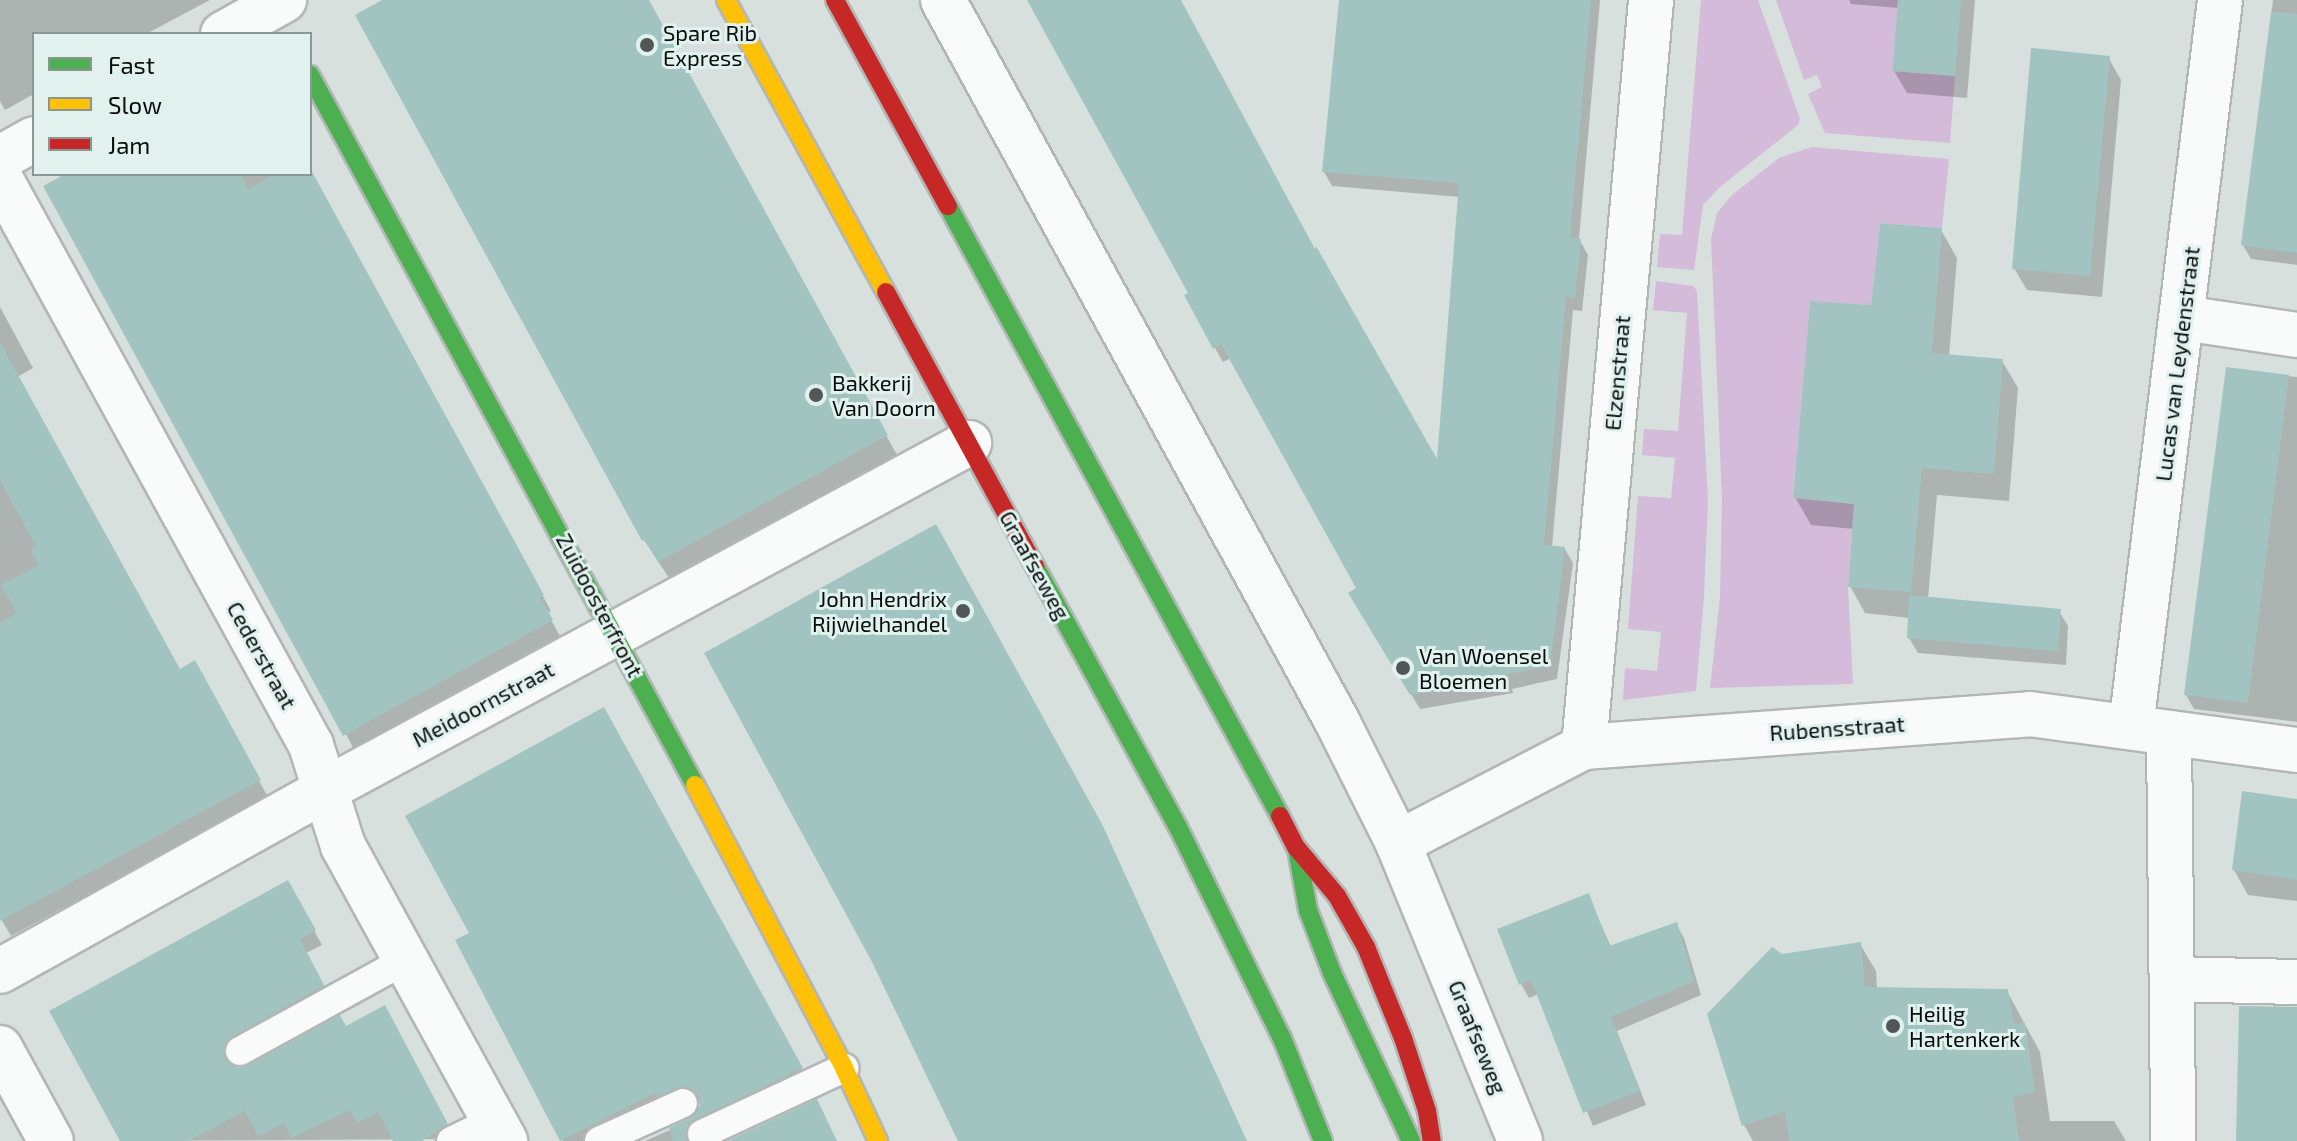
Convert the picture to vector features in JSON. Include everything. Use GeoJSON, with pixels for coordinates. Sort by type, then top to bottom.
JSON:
{"type":"FeatureCollection","features":[{"type":"Feature","properties":{"kind":"street","name":"Graafseweg"},"geometry":{"type":"LineString","coordinates":[[726,0],[1178,827],[1282,1038],[1323,1141]]}},
{"type":"Feature","properties":{"kind":"street"},"geometry":{"type":"LineString","coordinates":[[835,0],[1176,620],[1296,847],[1337,896],[1366,947],[1403,1038],[1427,1111],[1432,1141]]}},
{"type":"Feature","properties":{"kind":"street","name":"Graafseweg"},"geometry":{"type":"LineString","coordinates":[[943,0],[1338,723],[1398,843],[1520,1141]]}},
{"type":"Feature","properties":{"kind":"street","name":"Elzenstraat"},"geometry":{"type":"LineString","coordinates":[[1584,747],[1651,0]]}},
{"type":"Feature","properties":{"kind":"street","name":"Lucas van Leydenstraat"},"geometry":{"type":"LineString","coordinates":[[2173,1141],[2173,979],[2150,730],[2183,318],[2220,0]]}},
{"type":"Feature","properties":{"kind":"street"},"geometry":{"type":"LineString","coordinates":[[228,32],[278,10]]}},
{"type":"Feature","properties":{"kind":"street","name":"Zuidoosterfront"},"geometry":{"type":"LineString","coordinates":[[312,79],[615,633],[844,1068],[878,1141]]}},
{"type":"Feature","properties":{"kind":"street"},"geometry":{"type":"LineString","coordinates":[[0,158],[32,140]]}},
{"type":"Feature","properties":{"kind":"street","name":"Cederstraat"},"geometry":{"type":"LineString","coordinates":[[0,178],[311,745],[323,791],[343,846],[499,1130]]}},
{"type":"Feature","properties":{"kind":"street"},"geometry":{"type":"LineString","coordinates":[[2183,318],[2297,335]]}},
{"type":"Feature","properties":{"kind":"street","name":"Meidoornstraat"},"geometry":{"type":"LineString","coordinates":[[0,971],[323,791],[969,443]]}},
{"type":"Feature","properties":{"kind":"street","name":"Rubensstraat"},"geometry":{"type":"LineString","coordinates":[[1398,843],[1584,747],[2030,714],[2297,750]]}},
{"type":"Feature","properties":{"kind":"street"},"geometry":{"type":"LineString","coordinates":[[1296,847],[1308,910],[1332,973],[1411,1141]]}},
{"type":"Feature","properties":{"kind":"street"},"geometry":{"type":"LineString","coordinates":[[2173,979],[2297,982]]}},
{"type":"Feature","properties":{"kind":"street"},"geometry":{"type":"LineString","coordinates":[[0,1048],[14,1106],[51,1141]]}},
{"type":"Feature","properties":{"kind":"lane"},"geometry":{"type":"LineString","coordinates":[[240,1051],[404,961]]}},
{"type":"Feature","properties":{"kind":"lane"},"geometry":{"type":"LineString","coordinates":[[702,1134],[844,1068]]}},
{"type":"Feature","properties":{"kind":"lane"},"geometry":{"type":"LineString","coordinates":[[599,1141],[683,1103]]}},
{"type":"Feature","properties":{"kind":"lane"},"geometry":{"type":"LineString","coordinates":[[451,1141],[499,1130]]}},
{"type":"Feature","properties":{"kind":"shaded area"},"geometry":{"type":"Polygon","coordinates":[[[1701,0],[1758,0],[1800,119],[1798,125],[1720,187],[1703,205],[1694,270],[1657,267],[1660,234],[1682,235],[1701,0]]]}},
{"type":"Feature","properties":{"kind":"shaded area"},"geometry":{"type":"Polygon","coordinates":[[[1776,0],[1898,0],[1892,71],[1955,76],[1950,143],[1825,133],[1808,94],[1822,87],[1817,75],[1804,80],[1776,0]]]}},
{"type":"Feature","properties":{"kind":"shaded area"},"geometry":{"type":"Polygon","coordinates":[[[1812,147],[1949,159],[1942,228],[1880,223],[1871,305],[1810,302],[1793,497],[1854,504],[1848,587],[1853,684],[1710,688],[1720,597],[1722,498],[1711,239],[1717,213],[1732,195],[1779,158],[1812,147]]]}},
{"type":"Feature","properties":{"kind":"shaded area"},"geometry":{"type":"Polygon","coordinates":[[[1656,281],[1693,286],[1697,291],[1708,500],[1704,597],[1696,691],[1623,700],[1625,668],[1657,671],[1661,632],[1628,629],[1638,496],[1671,498],[1675,458],[1642,455],[1644,429],[1678,431],[1687,313],[1653,310],[1656,281]]]}},
{"type":"Feature","properties":{"kind":"building"},"geometry":{"type":"Polygon","coordinates":[[[382,0],[649,0],[888,435],[658,562],[645,539],[642,541],[355,15],[382,0]]]}},
{"type":"Feature","properties":{"kind":"building"},"geometry":{"type":"Polygon","coordinates":[[[1027,0],[1181,0],[1315,249],[1316,246],[1437,459],[1459,183],[1322,172],[1339,0],[1591,0],[1570,237],[1581,239],[1575,298],[1566,296],[1544,545],[1565,547],[1550,665],[1506,675],[1507,679],[1410,695],[1348,593],[1356,588],[1221,344],[1213,349],[1184,295],[1188,293],[1027,0]]]}},
{"type":"Feature","properties":{"kind":"building"},"geometry":{"type":"Polygon","coordinates":[[[1898,0],[1961,0],[1955,76],[1892,71],[1898,0]]]}},
{"type":"Feature","properties":{"kind":"building"},"geometry":{"type":"Polygon","coordinates":[[[2271,12],[2297,14],[2297,253],[2241,245],[2271,12]]]}},
{"type":"Feature","properties":{"kind":"building"},"geometry":{"type":"Polygon","coordinates":[[[2031,48],[2110,56],[2090,276],[2012,269],[2031,48]]]}},
{"type":"Feature","properties":{"kind":"building"},"geometry":{"type":"Polygon","coordinates":[[[312,172],[544,595],[540,597],[553,620],[343,736],[43,186],[61,176],[241,176],[248,189],[271,176],[312,176],[312,172]]]}},
{"type":"Feature","properties":{"kind":"building"},"geometry":{"type":"Polygon","coordinates":[[[1880,223],[1942,228],[1932,353],[2003,359],[1994,474],[1922,468],[1911,592],[1848,587],[1854,504],[1793,498],[1810,301],[1871,305],[1880,223]]]}},
{"type":"Feature","properties":{"kind":"building"},"geometry":{"type":"Polygon","coordinates":[[[0,342],[180,669],[195,660],[261,780],[0,921],[0,623],[17,613],[1,585],[39,565],[30,550],[36,546],[0,480],[0,342]]]}},
{"type":"Feature","properties":{"kind":"building"},"geometry":{"type":"Polygon","coordinates":[[[2226,367],[2289,375],[2248,703],[2184,695],[2226,367]]]}},
{"type":"Feature","properties":{"kind":"building"},"geometry":{"type":"Polygon","coordinates":[[[936,524],[1102,824],[1247,1141],[958,1141],[871,960],[704,653],[936,524]]]}},
{"type":"Feature","properties":{"kind":"building"},"geometry":{"type":"Polygon","coordinates":[[[1909,595],[2061,609],[2058,651],[1907,638],[1909,595]]]}},
{"type":"Feature","properties":{"kind":"building"},"geometry":{"type":"Polygon","coordinates":[[[604,707],[803,1068],[695,1119],[688,1125],[687,1141],[673,1141],[669,1128],[691,1118],[700,1105],[698,1095],[684,1086],[656,1096],[655,1093],[560,1141],[455,940],[469,933],[405,816],[604,707]]]}},
{"type":"Feature","properties":{"kind":"building"},"geometry":{"type":"Polygon","coordinates":[[[2242,791],[2297,799],[2297,880],[2232,870],[2242,791]]]}},
{"type":"Feature","properties":{"kind":"building"},"geometry":{"type":"Polygon","coordinates":[[[288,880],[316,930],[300,939],[324,985],[231,1037],[223,1050],[226,1060],[239,1068],[247,1066],[340,1015],[346,1026],[385,1005],[448,1124],[422,1141],[393,1141],[378,1112],[357,1123],[350,1110],[291,1138],[284,1123],[258,1136],[245,1111],[188,1141],[120,1141],[49,1011],[288,880]]]}},
{"type":"Feature","properties":{"kind":"building"},"geometry":{"type":"Polygon","coordinates":[[[1589,893],[1609,946],[1677,922],[1694,981],[1611,1017],[1640,1091],[1583,1113],[1531,980],[1519,985],[1497,929],[1589,893]]]}},
{"type":"Feature","properties":{"kind":"building","name":"Heilig Hartenkerk"},"geometry":{"type":"Polygon","coordinates":[[[1861,942],[1865,987],[2008,989],[2014,1024],[2025,1023],[2035,1092],[2013,1097],[2019,1141],[1789,1141],[1785,1111],[1742,1126],[1707,1014],[1772,947],[1782,954],[1861,942]]]}},
{"type":"Feature","properties":{"kind":"building"},"geometry":{"type":"Polygon","coordinates":[[[2239,1006],[2297,1007],[2297,1141],[2236,1141],[2239,1006]]]}},
{"type":"Feature","properties":{"kind":"building"},"geometry":{"type":"Polygon","coordinates":[[[817,1099],[837,1141],[727,1141],[817,1099]]]}},
{"type":"Feature","properties":{"kind":"traffic: fast"},"geometry":{"type":"LineString","coordinates":[[312,79],[695,785]]}},
{"type":"Feature","properties":{"kind":"traffic: fast"},"geometry":{"type":"LineString","coordinates":[[948,206],[1280,816]]}},
{"type":"Feature","properties":{"kind":"traffic: fast"},"geometry":{"type":"LineString","coordinates":[[1035,566],[1178,827],[1282,1038],[1323,1141]]}},
{"type":"Feature","properties":{"kind":"traffic: fast"},"geometry":{"type":"LineString","coordinates":[[1297,849],[1308,910],[1332,973],[1411,1141]]}},
{"type":"Feature","properties":{"kind":"traffic: slow"},"geometry":{"type":"LineString","coordinates":[[726,0],[886,292]]}},
{"type":"Feature","properties":{"kind":"traffic: slow"},"geometry":{"type":"LineString","coordinates":[[695,785],[844,1068],[878,1141]]}},
{"type":"Feature","properties":{"kind":"traffic: jam"},"geometry":{"type":"LineString","coordinates":[[835,0],[948,206]]}},
{"type":"Feature","properties":{"kind":"traffic: jam"},"geometry":{"type":"LineString","coordinates":[[886,292],[1035,566]]}},
{"type":"Feature","properties":{"kind":"traffic: jam"},"geometry":{"type":"LineString","coordinates":[[1280,816],[1296,847],[1337,896],[1366,947],[1403,1038],[1427,1111],[1432,1141]]}},
{"type":"Feature","properties":{"kind":"place","name":"Spare Rib Express"},"geometry":{"type":"Point","coordinates":[647,45]}},
{"type":"Feature","properties":{"kind":"place","name":"Bakkerij Van Doorn"},"geometry":{"type":"Point","coordinates":[816,395]}},
{"type":"Feature","properties":{"kind":"place","name":"John Hendrix Rijwielhandel"},"geometry":{"type":"Point","coordinates":[963,611]}},
{"type":"Feature","properties":{"kind":"place","name":"Van Woensel Bloemen"},"geometry":{"type":"Point","coordinates":[1403,668]}},
{"type":"Feature","properties":{"kind":"place","name":"Heilig Hartenkerk"},"geometry":{"type":"Point","coordinates":[1893,1026]}}]}
